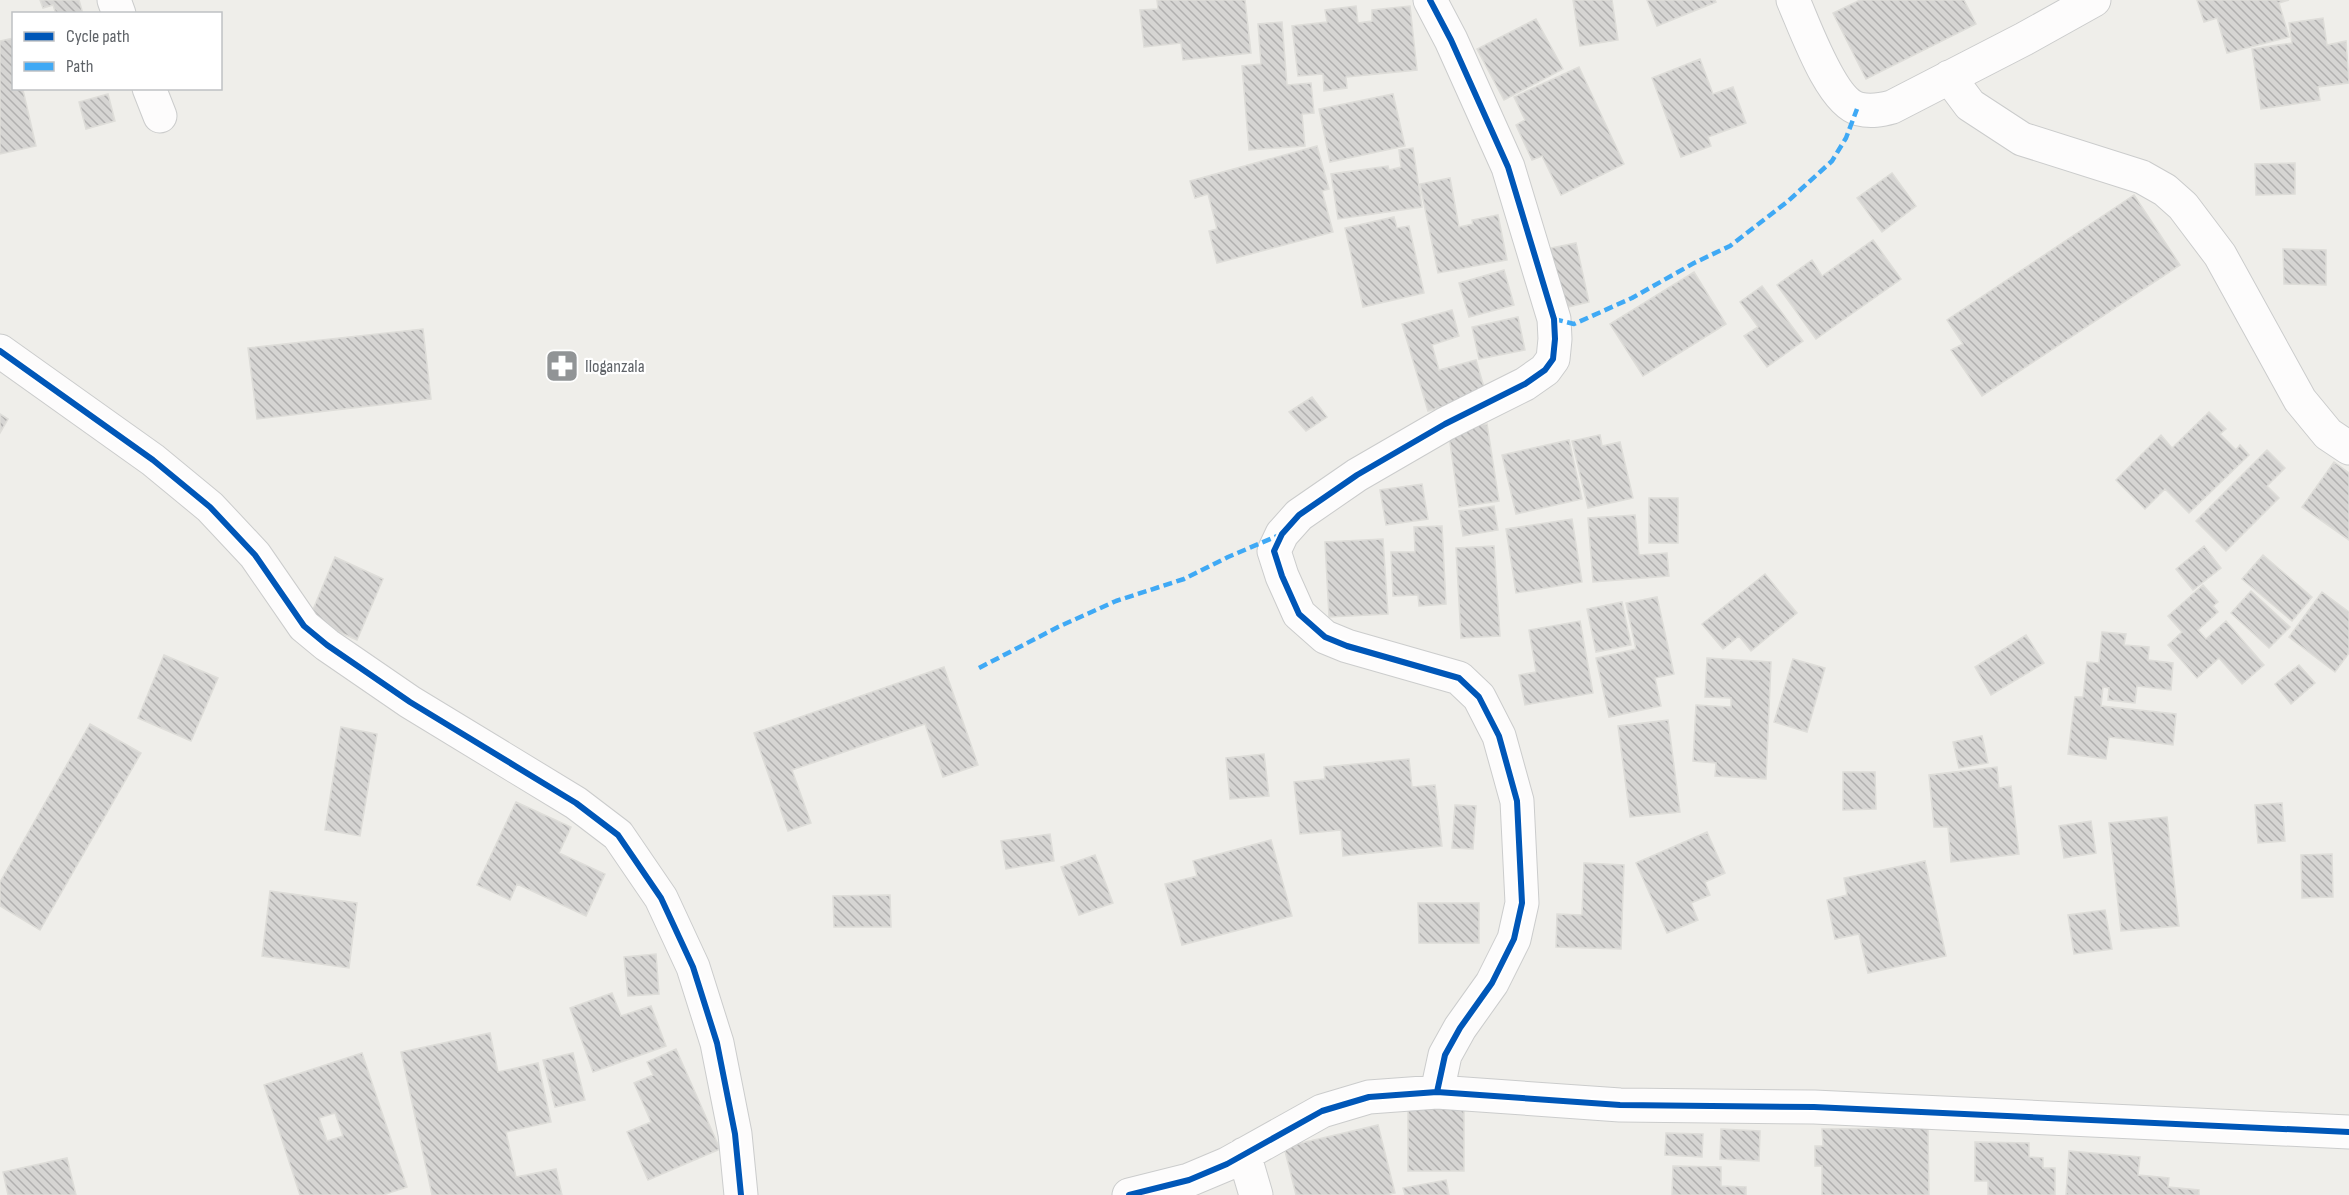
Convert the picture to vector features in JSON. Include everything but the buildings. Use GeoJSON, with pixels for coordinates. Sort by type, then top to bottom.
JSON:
{"type":"FeatureCollection","features":[{"type":"Feature","properties":{"kind":"street"},"geometry":{"type":"LineString","coordinates":[[1430,0],[1451,40],[1508,167],[1554,319],[1556,339],[1553,359],[1545,370],[1525,384],[1445,423],[1400,449],[1299,515],[1282,534],[1275,551],[1282,576],[1299,614],[1325,637],[1347,646],[1459,678],[1479,697],[1499,736],[1517,801],[1522,903],[1514,939],[1492,982],[1460,1028],[1445,1055],[1437,1092]]}},
{"type":"Feature","properties":{"kind":"street"},"geometry":{"type":"LineString","coordinates":[[1793,0],[1832,87],[1857,109],[1876,111],[1892,107],[2094,0]]}},
{"type":"Feature","properties":{"kind":"street"},"geometry":{"type":"LineString","coordinates":[[1949,77],[1970,105],[2022,139],[2142,177],[2165,190],[2183,206],[2220,255],[2300,400],[2328,434],[2349,448]]}},
{"type":"Feature","properties":{"kind":"street"},"geometry":{"type":"LineString","coordinates":[[0,351],[153,460],[210,507],[255,555],[304,626],[327,645],[410,702],[576,803],[618,835],[661,898],[693,967],[717,1042],[735,1134],[741,1195]]}},
{"type":"Feature","properties":{"kind":"street"},"geometry":{"type":"LineString","coordinates":[[1129,1195],[1190,1180],[1244,1154],[1322,1111],[1369,1097],[1437,1092],[1620,1105],[1814,1107],[2349,1132]]}},
{"type":"Feature","properties":{"kind":"street"},"geometry":{"type":"LineString","coordinates":[[1244,1154],[1256,1195]]}},
{"type":"Feature","properties":{"kind":"marked path"},"geometry":{"type":"LineString","coordinates":[[1554,319],[1574,324],[1632,298],[1694,263],[1730,246],[1787,202],[1832,161],[1846,138],[1857,109]]}},
{"type":"Feature","properties":{"kind":"marked path"},"geometry":{"type":"LineString","coordinates":[[979,668],[1058,627],[1116,601],[1184,579],[1282,534]]}},
{"type":"Feature","properties":{"kind":"cycle path"},"geometry":{"type":"LineString","coordinates":[[1430,0],[1451,40],[1508,167],[1554,319],[1553,359],[1545,370],[1525,384],[1445,424],[1357,475],[1299,515],[1282,534],[1274,551],[1299,614],[1325,637],[1347,646],[1459,678],[1479,697],[1499,736],[1517,801],[1522,903],[1514,939],[1492,983],[1460,1028],[1445,1055],[1437,1092]]}},
{"type":"Feature","properties":{"kind":"cycle path"},"geometry":{"type":"LineString","coordinates":[[0,351],[153,460],[210,507],[255,555],[304,626],[327,645],[410,702],[576,803],[618,835],[661,898],[693,967],[717,1043],[735,1134],[741,1195]]}},
{"type":"Feature","properties":{"kind":"cycle path"},"geometry":{"type":"LineString","coordinates":[[1129,1195],[1189,1180],[1227,1164],[1322,1111],[1369,1097],[1437,1092],[1620,1105],[1814,1107],[2349,1132]]}},
{"type":"Feature","properties":{"kind":"place","name":"Iloganzala"},"geometry":{"type":"Point","coordinates":[562,366]}}]}
